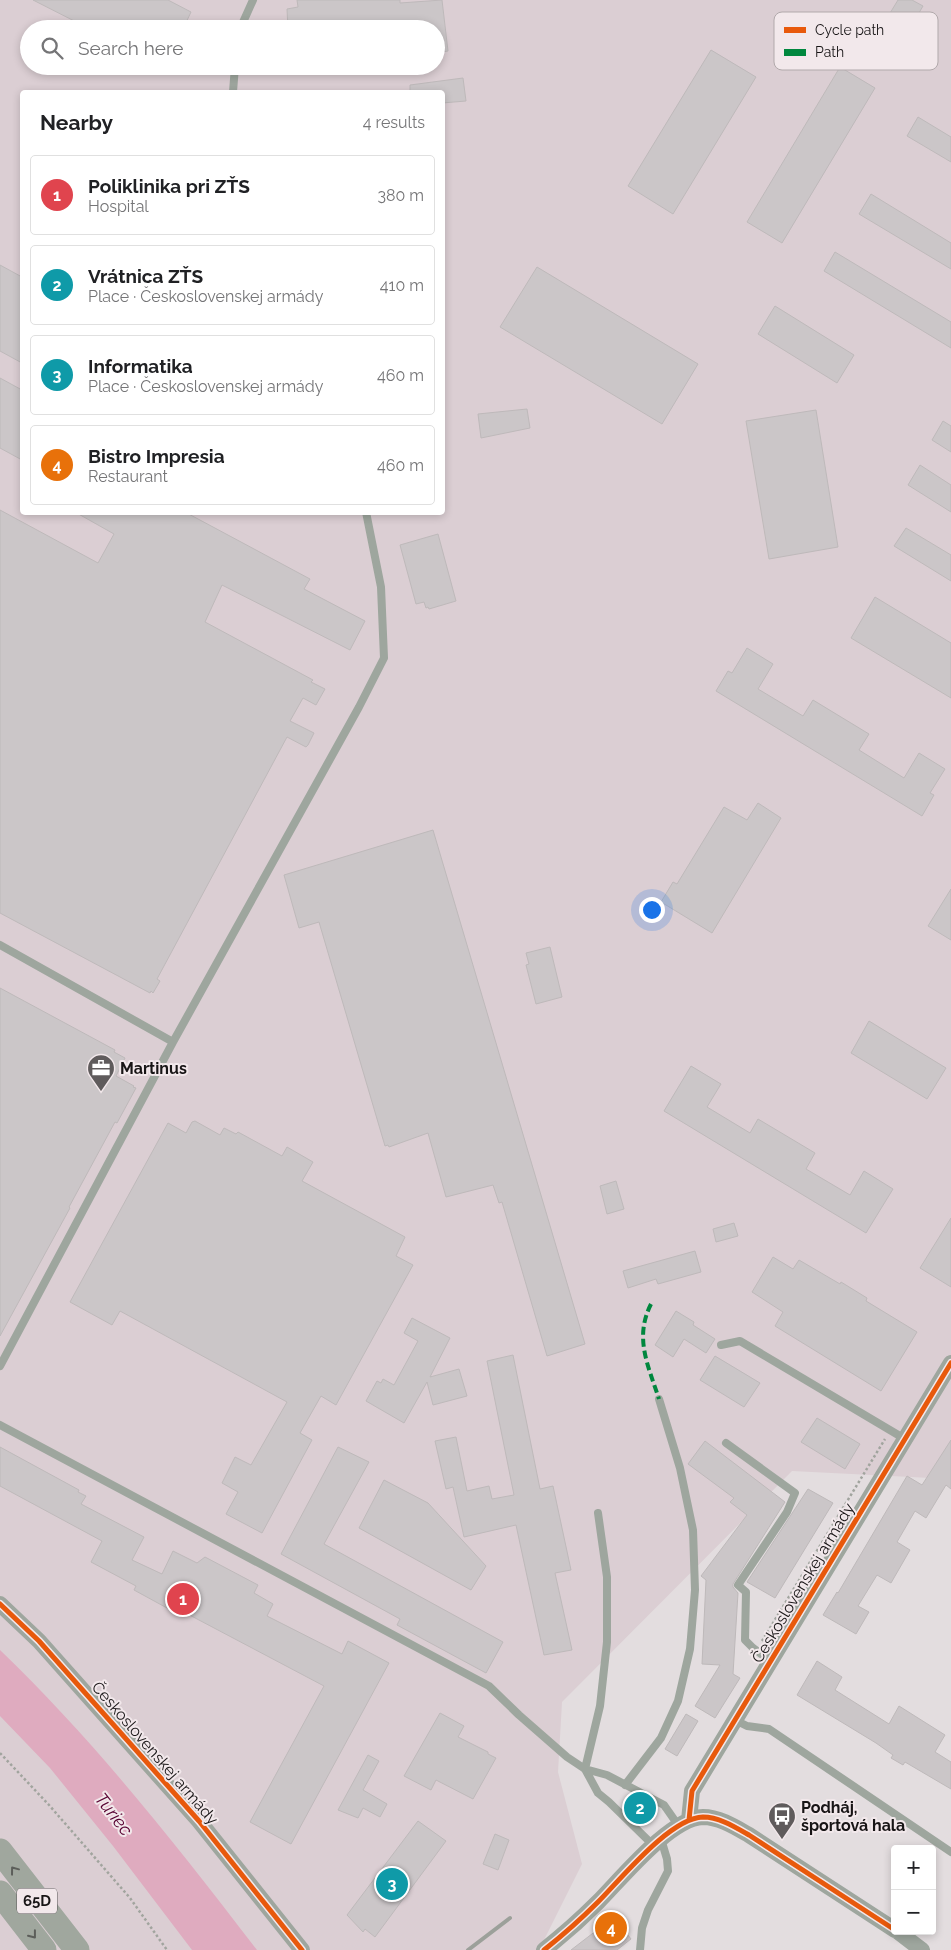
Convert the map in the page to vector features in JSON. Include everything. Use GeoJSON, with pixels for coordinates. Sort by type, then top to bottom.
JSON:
{"type":"FeatureCollection","features":[{"type":"Feature","properties":{"kind":"main road","name":"65D"},"geometry":{"type":"LineString","coordinates":[[0,1850],[77,1950]]}},
{"type":"Feature","properties":{"kind":"main road","name":"65D"},"geometry":{"type":"LineString","coordinates":[[0,1893],[44,1950]]}},
{"type":"Feature","properties":{"kind":"street","name":"Československej armády"},"geometry":{"type":"LineString","coordinates":[[684,1823],[692,1791],[951,1363]]}},
{"type":"Feature","properties":{"kind":"street","name":"Československej armády"},"geometry":{"type":"LineString","coordinates":[[0,1604],[39,1641],[199,1821],[302,1950]]}},
{"type":"Feature","properties":{"kind":"street"},"geometry":{"type":"LineString","coordinates":[[544,1950],[598,1902],[657,1843],[684,1823],[702,1817],[712,1818],[734,1827],[891,1928]]}},
{"type":"Feature","properties":{"kind":"street"},"geometry":{"type":"LineString","coordinates":[[901,1935],[922,1950]]}},
{"type":"Feature","properties":{"kind":"lane"},"geometry":{"type":"LineString","coordinates":[[244,20],[254,0]]}},
{"type":"Feature","properties":{"kind":"lane"},"geometry":{"type":"LineString","coordinates":[[233,90],[234,75]]}},
{"type":"Feature","properties":{"kind":"lane"},"geometry":{"type":"LineString","coordinates":[[0,1366],[173,1042],[359,707],[384,658],[381,587],[367,515]]}},
{"type":"Feature","properties":{"kind":"lane"},"geometry":{"type":"LineString","coordinates":[[0,944],[173,1042]]}},
{"type":"Feature","properties":{"kind":"lane"},"geometry":{"type":"LineString","coordinates":[[721,1345],[740,1341],[905,1439]]}},
{"type":"Feature","properties":{"kind":"lane"},"geometry":{"type":"LineString","coordinates":[[625,1785],[661,1738],[678,1701],[690,1639],[694,1590],[693,1530],[680,1468],[659,1399]]}},
{"type":"Feature","properties":{"kind":"lane"},"geometry":{"type":"LineString","coordinates":[[0,1425],[489,1686],[567,1758],[585,1769],[607,1775],[664,1805],[684,1823]]}},
{"type":"Feature","properties":{"kind":"lane"},"geometry":{"type":"LineString","coordinates":[[726,1443],[795,1493],[787,1512],[738,1585],[746,1592],[746,1640],[753,1648],[771,1661]]}},
{"type":"Feature","properties":{"kind":"lane"},"geometry":{"type":"LineString","coordinates":[[598,1513],[607,1577],[608,1642],[600,1706],[585,1769],[598,1793],[657,1843],[667,1858],[668,1872],[648,1910],[642,1928],[640,1950]]}},
{"type":"Feature","properties":{"kind":"lane"},"geometry":{"type":"LineString","coordinates":[[735,1720],[747,1726],[769,1728],[951,1852]]}},
{"type":"Feature","properties":{"kind":"path"},"geometry":{"type":"LineString","coordinates":[[761,1643],[890,1430]]}},
{"type":"Feature","properties":{"kind":"path"},"geometry":{"type":"LineString","coordinates":[[0,1753],[49,1805],[130,1898],[167,1950]]}},
{"type":"Feature","properties":{"kind":"shaded area"},"geometry":{"type":"Polygon","coordinates":[[[0,0],[951,0],[951,1451],[931,1478],[792,1471],[562,1702],[558,1772],[582,1864],[539,1950],[0,1950],[0,0]]]}},
{"type":"Feature","properties":{"kind":"water","name":"Turiec"},"geometry":{"type":"Polygon","coordinates":[[[0,1650],[102,1757],[166,1833],[257,1950],[192,1950],[113,1846],[50,1768],[0,1716],[0,1650]]]}},
{"type":"Feature","properties":{"kind":"building"},"geometry":{"type":"Polygon","coordinates":[[[33,0],[168,0],[191,12],[187,20],[72,20],[33,0]]]}},
{"type":"Feature","properties":{"kind":"building"},"geometry":{"type":"Polygon","coordinates":[[[297,0],[400,0],[400,3],[442,0],[444,20],[288,20],[287,9],[298,7],[297,0]]]}},
{"type":"Feature","properties":{"kind":"building"},"geometry":{"type":"Polygon","coordinates":[[[898,0],[912,0],[923,6],[920,12],[891,12],[898,0]]]}},
{"type":"Feature","properties":{"kind":"building"},"geometry":{"type":"Polygon","coordinates":[[[445,26],[448,51],[445,52],[445,26]]]}},
{"type":"Feature","properties":{"kind":"building"},"geometry":{"type":"Polygon","coordinates":[[[711,50],[756,77],[673,214],[628,186],[711,50]]]}},
{"type":"Feature","properties":{"kind":"building"},"geometry":{"type":"Polygon","coordinates":[[[838,70],[845,70],[875,88],[782,243],[747,222],[838,70]]]}},
{"type":"Feature","properties":{"kind":"building"},"geometry":{"type":"Polygon","coordinates":[[[463,78],[466,101],[445,103],[445,90],[410,90],[410,85],[463,78]]]}},
{"type":"Feature","properties":{"kind":"building"},"geometry":{"type":"Polygon","coordinates":[[[918,117],[951,137],[951,162],[907,136],[918,117]]]}},
{"type":"Feature","properties":{"kind":"building"},"geometry":{"type":"Polygon","coordinates":[[[871,194],[951,243],[951,269],[859,214],[871,194]]]}},
{"type":"Feature","properties":{"kind":"building"},"geometry":{"type":"Polygon","coordinates":[[[835,252],[951,322],[951,348],[824,271],[835,252]]]}},
{"type":"Feature","properties":{"kind":"building"},"geometry":{"type":"Polygon","coordinates":[[[0,265],[20,276],[20,362],[0,351],[0,265]]]}},
{"type":"Feature","properties":{"kind":"building"},"geometry":{"type":"Polygon","coordinates":[[[537,267],[698,364],[662,424],[500,327],[537,267]]]}},
{"type":"Feature","properties":{"kind":"building"},"geometry":{"type":"Polygon","coordinates":[[[775,306],[854,355],[837,383],[758,334],[775,306]]]}},
{"type":"Feature","properties":{"kind":"building"},"geometry":{"type":"Polygon","coordinates":[[[0,378],[20,389],[20,459],[0,448],[0,378]]]}},
{"type":"Feature","properties":{"kind":"building"},"geometry":{"type":"Polygon","coordinates":[[[527,409],[530,428],[481,438],[478,414],[527,409]]]}},
{"type":"Feature","properties":{"kind":"building"},"geometry":{"type":"Polygon","coordinates":[[[816,410],[838,547],[769,559],[746,421],[816,410]]]}},
{"type":"Feature","properties":{"kind":"building"},"geometry":{"type":"Polygon","coordinates":[[[943,421],[951,426],[951,452],[932,440],[943,421]]]}},
{"type":"Feature","properties":{"kind":"building"},"geometry":{"type":"Polygon","coordinates":[[[920,465],[951,485],[951,512],[908,485],[920,465]]]}},
{"type":"Feature","properties":{"kind":"building"},"geometry":{"type":"Polygon","coordinates":[[[0,510],[98,563],[114,534],[80,515],[191,515],[310,579],[304,589],[365,621],[350,650],[222,585],[205,622],[313,680],[311,682],[325,689],[316,705],[303,698],[290,721],[314,733],[308,745],[306,747],[287,737],[157,979],[160,981],[153,993],[0,913],[0,510]]]}},
{"type":"Feature","properties":{"kind":"building"},"geometry":{"type":"Polygon","coordinates":[[[906,528],[951,555],[951,581],[894,546],[906,528]]]}},
{"type":"Feature","properties":{"kind":"building"},"geometry":{"type":"Polygon","coordinates":[[[438,534],[456,601],[429,609],[428,607],[426,608],[424,602],[416,604],[400,545],[438,534]]]}},
{"type":"Feature","properties":{"kind":"building"},"geometry":{"type":"Polygon","coordinates":[[[875,597],[951,643],[951,698],[851,638],[875,597]]]}},
{"type":"Feature","properties":{"kind":"building"},"geometry":{"type":"Polygon","coordinates":[[[747,648],[773,664],[758,689],[803,716],[813,700],[869,734],[859,750],[904,778],[919,753],[945,769],[930,793],[934,795],[922,816],[716,691],[728,671],[732,673],[747,648]]]}},
{"type":"Feature","properties":{"kind":"building"},"geometry":{"type":"Polygon","coordinates":[[[758,803],[781,818],[712,933],[661,902],[673,882],[677,884],[724,807],[747,820],[758,803]]]}},
{"type":"Feature","properties":{"kind":"building"},"geometry":{"type":"Polygon","coordinates":[[[433,830],[585,1344],[547,1356],[502,1202],[499,1203],[493,1185],[446,1197],[428,1133],[389,1147],[388,1145],[385,1146],[319,922],[299,928],[284,875],[433,830]]]}},
{"type":"Feature","properties":{"kind":"building"},"geometry":{"type":"Polygon","coordinates":[[[951,889],[951,940],[928,926],[951,889]]]}},
{"type":"Feature","properties":{"kind":"building"},"geometry":{"type":"Polygon","coordinates":[[[550,947],[562,997],[536,1004],[526,965],[529,964],[526,953],[550,947]]]}},
{"type":"Feature","properties":{"kind":"building"},"geometry":{"type":"Polygon","coordinates":[[[0,988],[115,1050],[114,1052],[125,1058],[116,1076],[136,1088],[117,1123],[115,1122],[0,1336],[0,988]]]}},
{"type":"Feature","properties":{"kind":"building"},"geometry":{"type":"Polygon","coordinates":[[[869,1021],[946,1068],[927,1099],[851,1053],[869,1021]]]}},
{"type":"Feature","properties":{"kind":"building"},"geometry":{"type":"Polygon","coordinates":[[[691,1066],[721,1084],[707,1107],[750,1133],[758,1119],[815,1153],[806,1169],[850,1195],[864,1171],[893,1189],[866,1233],[664,1111],[691,1066]]]}},
{"type":"Feature","properties":{"kind":"building"},"geometry":{"type":"Polygon","coordinates":[[[195,1121],[220,1135],[224,1128],[236,1134],[238,1132],[282,1156],[287,1147],[313,1162],[302,1181],[405,1237],[396,1256],[413,1265],[336,1405],[321,1396],[300,1433],[312,1440],[262,1533],[226,1514],[238,1492],[222,1483],[235,1457],[251,1465],[287,1402],[120,1311],[112,1325],[70,1302],[168,1123],[186,1133],[192,1122],[195,1121]]]}},
{"type":"Feature","properties":{"kind":"building"},"geometry":{"type":"Polygon","coordinates":[[[616,1181],[624,1209],[607,1214],[600,1186],[616,1181]]]}},
{"type":"Feature","properties":{"kind":"building"},"geometry":{"type":"Polygon","coordinates":[[[951,1218],[951,1287],[920,1268],[951,1218]]]}},
{"type":"Feature","properties":{"kind":"building"},"geometry":{"type":"Polygon","coordinates":[[[734,1223],[738,1236],[716,1242],[713,1229],[734,1223]]]}},
{"type":"Feature","properties":{"kind":"building"},"geometry":{"type":"Polygon","coordinates":[[[695,1251],[701,1272],[658,1284],[656,1279],[628,1288],[623,1271],[695,1251]]]}},
{"type":"Feature","properties":{"kind":"building"},"geometry":{"type":"Polygon","coordinates":[[[773,1257],[793,1269],[799,1260],[840,1284],[841,1282],[867,1298],[866,1301],[917,1332],[881,1391],[775,1326],[783,1312],[752,1292],[773,1257]]]}},
{"type":"Feature","properties":{"kind":"building"},"geometry":{"type":"Polygon","coordinates":[[[676,1311],[694,1322],[693,1325],[715,1339],[706,1353],[684,1339],[673,1357],[655,1345],[676,1311]]]}},
{"type":"Feature","properties":{"kind":"building"},"geometry":{"type":"Polygon","coordinates":[[[412,1318],[450,1338],[430,1377],[459,1369],[467,1396],[433,1405],[427,1382],[404,1423],[366,1401],[377,1381],[381,1383],[383,1379],[394,1385],[418,1341],[404,1333],[412,1318]]]}},
{"type":"Feature","properties":{"kind":"building"},"geometry":{"type":"Polygon","coordinates":[[[513,1355],[540,1489],[553,1486],[571,1570],[555,1573],[572,1650],[544,1655],[516,1525],[464,1537],[453,1487],[446,1489],[435,1441],[456,1437],[467,1491],[489,1486],[492,1499],[514,1495],[487,1361],[513,1355]]]}},
{"type":"Feature","properties":{"kind":"building"},"geometry":{"type":"Polygon","coordinates":[[[715,1356],[760,1383],[744,1407],[700,1380],[715,1356]]]}},
{"type":"Feature","properties":{"kind":"building"},"geometry":{"type":"Polygon","coordinates":[[[817,1418],[860,1444],[845,1469],[801,1442],[817,1418]]]}},
{"type":"Feature","properties":{"kind":"building"},"geometry":{"type":"Polygon","coordinates":[[[951,1440],[951,1489],[946,1485],[926,1518],[915,1511],[897,1542],[910,1550],[891,1583],[877,1575],[858,1606],[869,1612],[856,1634],[823,1615],[907,1476],[922,1485],[951,1440]]]}},
{"type":"Feature","properties":{"kind":"building"},"geometry":{"type":"Polygon","coordinates":[[[705,1441],[785,1502],[733,1584],[738,1593],[733,1674],[740,1678],[715,1718],[695,1706],[720,1665],[702,1664],[706,1580],[701,1576],[747,1515],[730,1502],[734,1498],[688,1464],[705,1441]]]}},
{"type":"Feature","properties":{"kind":"building"},"geometry":{"type":"Polygon","coordinates":[[[0,1447],[79,1490],[78,1492],[86,1496],[81,1504],[144,1537],[132,1560],[162,1574],[173,1551],[197,1563],[205,1557],[258,1585],[254,1593],[273,1604],[267,1616],[342,1654],[348,1641],[389,1663],[291,1844],[250,1822],[324,1686],[180,1610],[178,1614],[134,1590],[136,1586],[91,1562],[102,1541],[0,1486],[0,1447]]]}},
{"type":"Feature","properties":{"kind":"building"},"geometry":{"type":"Polygon","coordinates":[[[338,1447],[369,1462],[324,1544],[503,1642],[486,1673],[397,1625],[400,1619],[281,1554],[338,1447]]]}},
{"type":"Feature","properties":{"kind":"building"},"geometry":{"type":"Polygon","coordinates":[[[384,1480],[428,1503],[486,1566],[471,1590],[359,1528],[384,1480]]]}},
{"type":"Feature","properties":{"kind":"building"},"geometry":{"type":"Polygon","coordinates":[[[808,1489],[833,1503],[775,1598],[747,1582],[808,1489]]]}},
{"type":"Feature","properties":{"kind":"building"},"geometry":{"type":"Polygon","coordinates":[[[817,1661],[842,1677],[835,1690],[889,1724],[899,1706],[945,1735],[935,1752],[951,1762],[951,1789],[905,1762],[903,1765],[891,1758],[893,1755],[876,1743],[797,1695],[817,1661]]]}},
{"type":"Feature","properties":{"kind":"building"},"geometry":{"type":"Polygon","coordinates":[[[440,1713],[464,1726],[458,1737],[496,1758],[473,1799],[436,1780],[431,1790],[404,1776],[440,1713]]]}},
{"type":"Feature","properties":{"kind":"building"},"geometry":{"type":"Polygon","coordinates":[[[686,1714],[698,1721],[677,1756],[665,1749],[686,1714]]]}},
{"type":"Feature","properties":{"kind":"building"},"geometry":{"type":"Polygon","coordinates":[[[368,1755],[379,1761],[363,1790],[387,1804],[380,1817],[363,1808],[358,1818],[338,1810],[368,1755]]]}},
{"type":"Feature","properties":{"kind":"building"},"geometry":{"type":"Polygon","coordinates":[[[636,1797],[654,1810],[644,1821],[628,1807],[636,1797]]]}},
{"type":"Feature","properties":{"kind":"building"},"geometry":{"type":"Polygon","coordinates":[[[418,1821],[446,1841],[375,1937],[365,1929],[363,1932],[347,1915],[418,1821]]]}},
{"type":"Feature","properties":{"kind":"building"},"geometry":{"type":"Polygon","coordinates":[[[495,1834],[509,1840],[498,1870],[483,1864],[495,1834]]]}},
{"type":"Feature","properties":{"kind":"building"},"geometry":{"type":"Polygon","coordinates":[[[614,1917],[631,1939],[617,1950],[571,1950],[614,1917]]]}},
{"type":"Feature","properties":{"kind":"railway"},"geometry":{"type":"LineString","coordinates":[[468,1950],[510,1918]]}},
{"type":"Feature","properties":{"kind":"marked path"},"geometry":{"type":"LineString","coordinates":[[651,1304],[644,1328],[644,1352],[659,1399]]}},
{"type":"Feature","properties":{"kind":"cycle path"},"geometry":{"type":"LineString","coordinates":[[689,1820],[692,1791],[951,1363]]}},
{"type":"Feature","properties":{"kind":"cycle path"},"geometry":{"type":"LineString","coordinates":[[0,1604],[39,1641],[199,1821],[302,1950]]}},
{"type":"Feature","properties":{"kind":"cycle path"},"geometry":{"type":"LineString","coordinates":[[544,1950],[585,1915],[661,1838],[676,1827],[690,1820],[703,1817],[721,1821],[749,1835],[891,1927]]}},
{"type":"Feature","properties":{"kind":"place","name":"Martinus"},"geometry":{"type":"Point","coordinates":[101,1092]}},
{"type":"Feature","properties":{"kind":"place","name":"Poliklinika pri ZŤS"},"geometry":{"type":"Point","coordinates":[183,1599]}},
{"type":"Feature","properties":{"kind":"place","name":"Vrátnica ZŤS"},"geometry":{"type":"Point","coordinates":[640,1808]}},
{"type":"Feature","properties":{"kind":"place","name":"Podháj, športová hala"},"geometry":{"type":"Point","coordinates":[782,1840]}},
{"type":"Feature","properties":{"kind":"place","name":"Informatika"},"geometry":{"type":"Point","coordinates":[392,1884]}},
{"type":"Feature","properties":{"kind":"place","name":"Bistro Impresia"},"geometry":{"type":"Point","coordinates":[611,1928]}}]}
